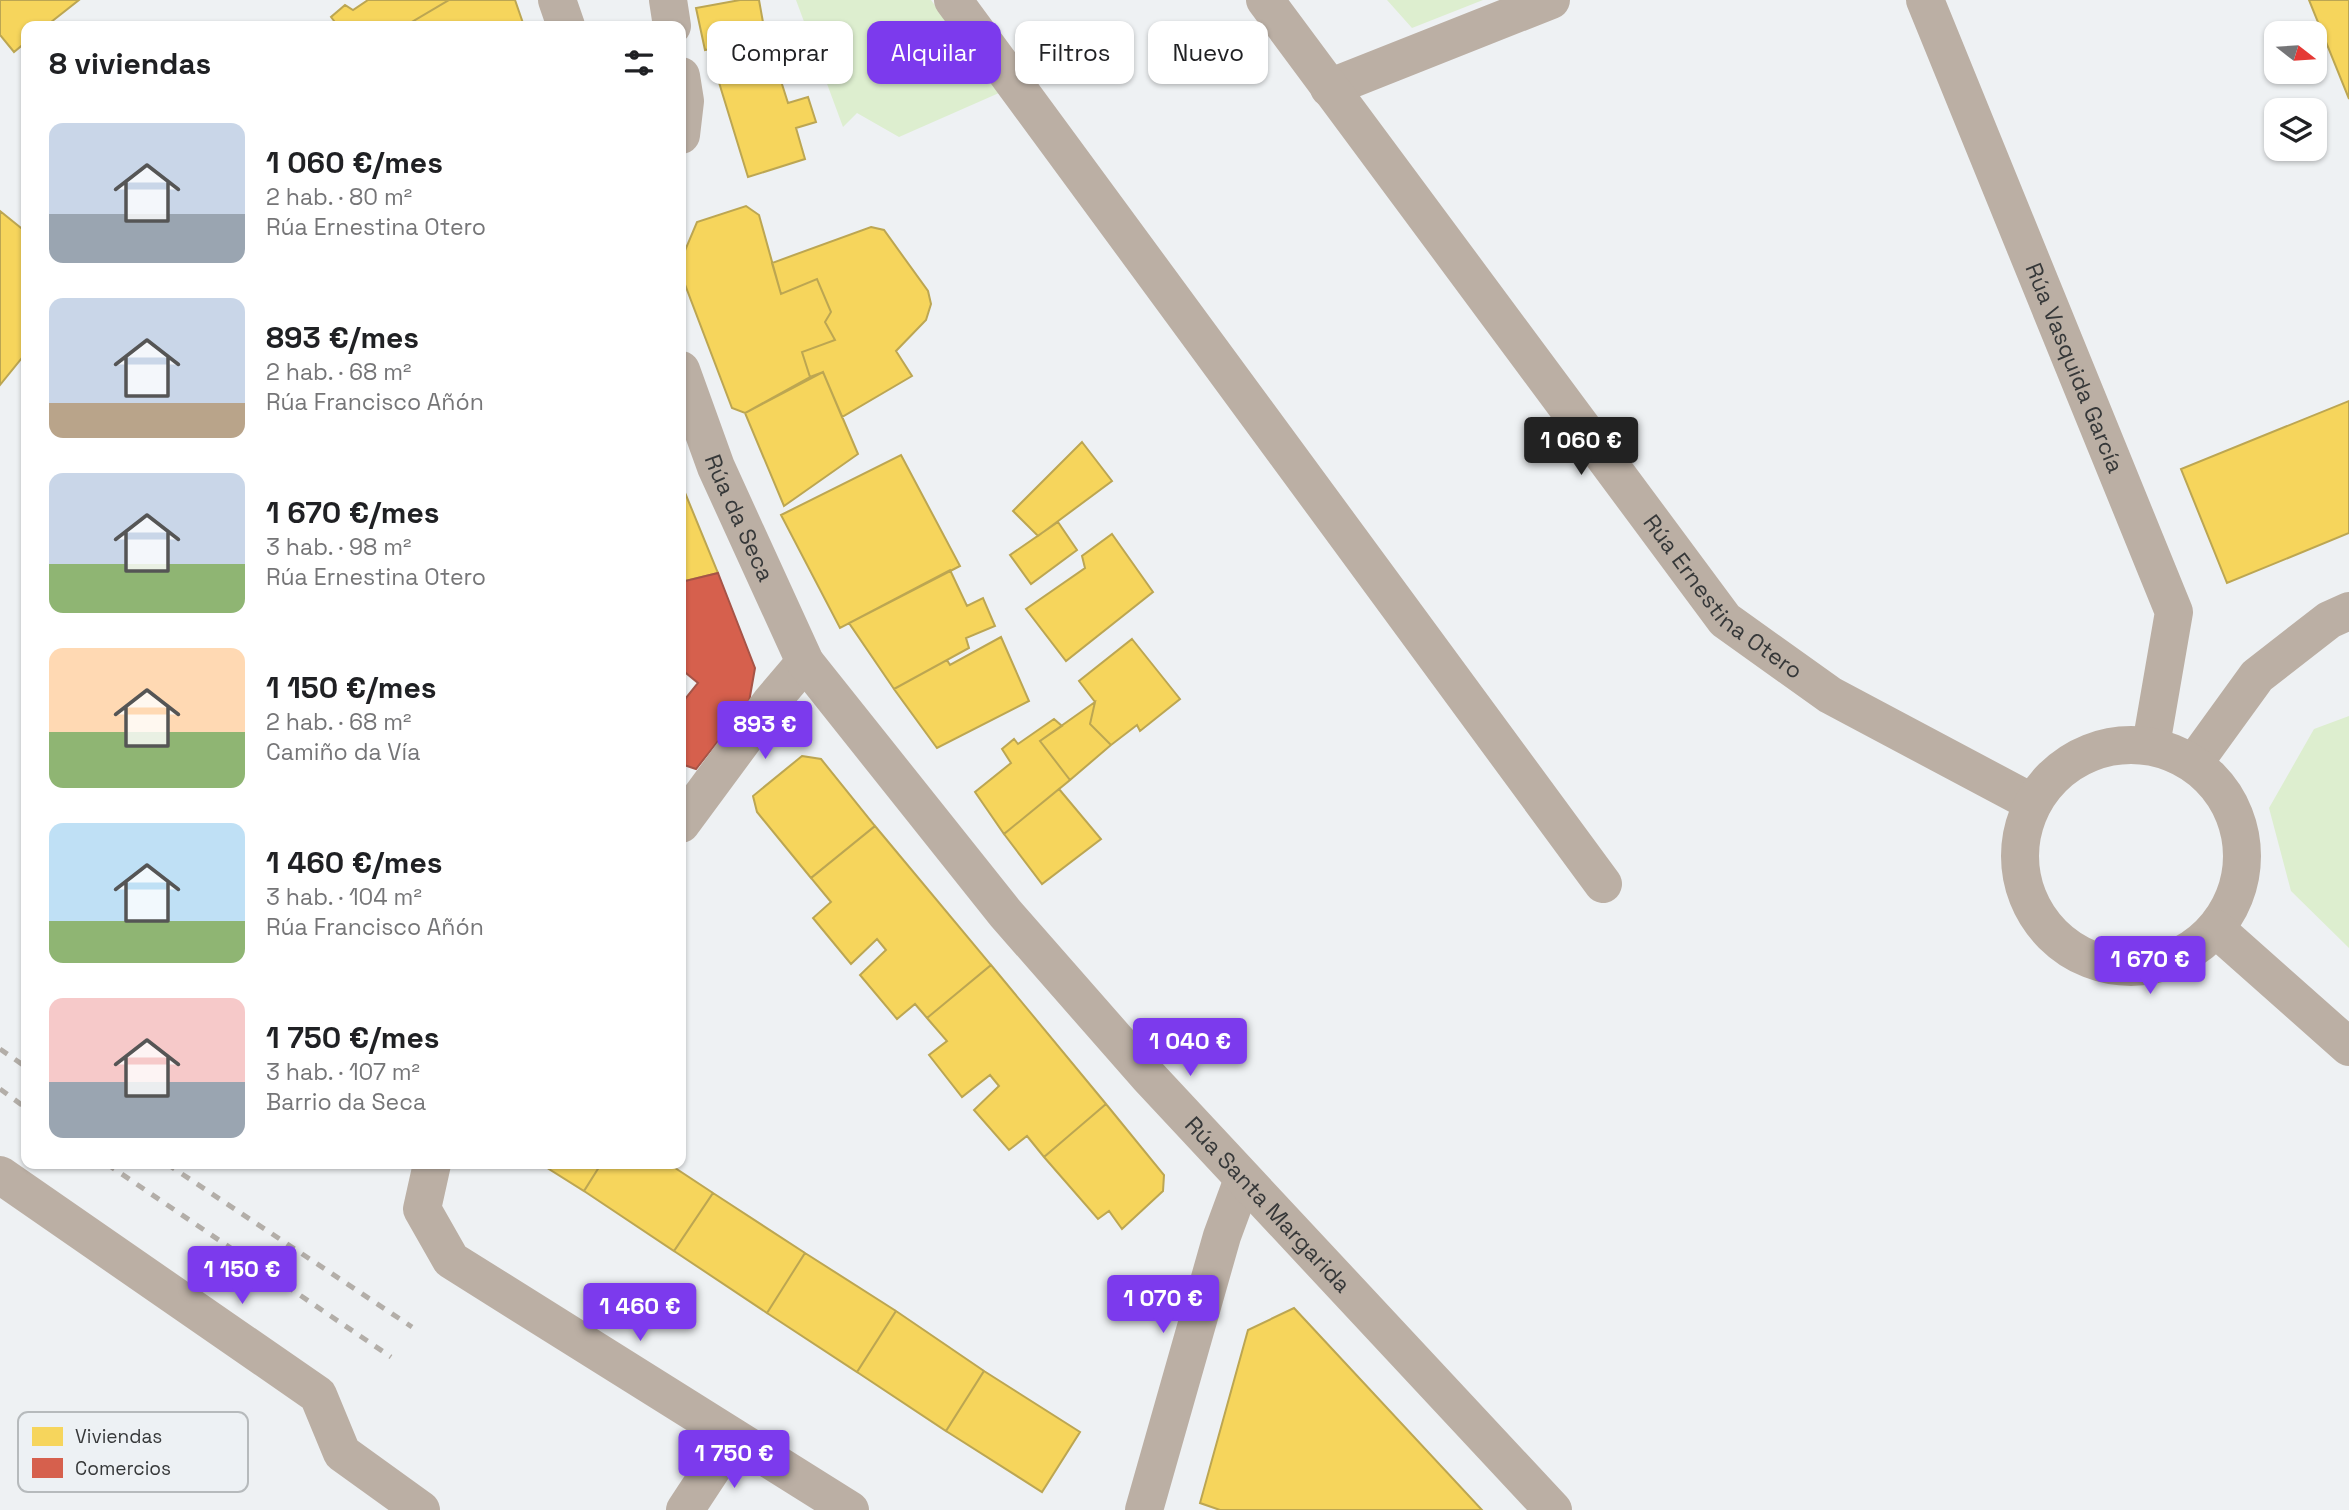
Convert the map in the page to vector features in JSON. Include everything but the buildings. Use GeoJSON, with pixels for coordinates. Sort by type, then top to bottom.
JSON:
{"type":"FeatureCollection","features":[{"type":"Feature","properties":{"kind":"street"},"geometry":{"type":"LineString","coordinates":[[557,0],[564,21]]}},
{"type":"Feature","properties":{"kind":"street"},"geometry":{"type":"LineString","coordinates":[[668,0],[671,21]]}},
{"type":"Feature","properties":{"kind":"street"},"geometry":{"type":"LineString","coordinates":[[953,0],[1604,884]]}},
{"type":"Feature","properties":{"kind":"street","name":"Rúa Ernestina Otero"},"geometry":{"type":"LineString","coordinates":[[1266,0],[1725,620],[1830,695],[2033,803]]}},
{"type":"Feature","properties":{"kind":"street"},"geometry":{"type":"LineString","coordinates":[[1329,88],[1551,0]]}},
{"type":"Feature","properties":{"kind":"street","name":"Rúa Vasquida García"},"geometry":{"type":"LineString","coordinates":[[1925,0],[2174,612],[2151,745]]}},
{"type":"Feature","properties":{"kind":"street","name":"Rúa da Seca"},"geometry":{"type":"LineString","coordinates":[[686,384],[716,467],[805,662]]}},
{"type":"Feature","properties":{"kind":"street"},"geometry":{"type":"LineString","coordinates":[[2194,763],[2257,676],[2329,620],[2349,611]]}},
{"type":"Feature","properties":{"kind":"street"},"geometry":{"type":"LineString","coordinates":[[686,817],[771,702],[805,662]]}},
{"type":"Feature","properties":{"kind":"street","name":"Rúa Santa Margarida"},"geometry":{"type":"LineString","coordinates":[[805,662],[1005,913],[1148,1076],[1553,1510]]}},
{"type":"Feature","properties":{"kind":"street"},"geometry":{"type":"LineString","coordinates":[[2116,745],[2151,745],[2173,751],[2194,763],[2221,789],[2238,822],[2243,859],[2236,896],[2216,929],[2188,952],[2155,965],[2119,967],[2083,957],[2054,937],[2032,908],[2020,873],[2020,837],[2033,803],[2054,774],[2083,755],[2116,745]]}},
{"type":"Feature","properties":{"kind":"street"},"geometry":{"type":"LineString","coordinates":[[2216,929],[2349,1047]]}},
{"type":"Feature","properties":{"kind":"street"},"geometry":{"type":"LineString","coordinates":[[431,1169],[422,1209],[451,1260],[850,1510]]}},
{"type":"Feature","properties":{"kind":"street"},"geometry":{"type":"LineString","coordinates":[[0,1175],[318,1395],[342,1453],[421,1510]]}},
{"type":"Feature","properties":{"kind":"street"},"geometry":{"type":"LineString","coordinates":[[1144,1510],[1222,1236],[1243,1179]]}},
{"type":"Feature","properties":{"kind":"street"},"geometry":{"type":"LineString","coordinates":[[685,1510],[733,1437]]}},
{"type":"Feature","properties":{"kind":"green space"},"geometry":{"type":"Polygon","coordinates":[[[796,0],[931,0],[946,21],[867,21],[867,84],[992,84],[999,93],[899,137],[857,113],[843,127],[827,84],[853,84],[853,21],[804,21],[796,0]]]}},
{"type":"Feature","properties":{"kind":"green space"},"geometry":{"type":"Polygon","coordinates":[[[1387,0],[1483,0],[1412,28],[1387,0]]]}},
{"type":"Feature","properties":{"kind":"green space"},"geometry":{"type":"Polygon","coordinates":[[[2349,716],[2349,948],[2291,891],[2269,808],[2314,729],[2349,716]]]}},
{"type":"Feature","properties":{"kind":"railway"},"geometry":{"type":"LineString","coordinates":[[0,1049],[21,1064]]}},
{"type":"Feature","properties":{"kind":"railway"},"geometry":{"type":"LineString","coordinates":[[0,1089],[21,1104]]}},
{"type":"Feature","properties":{"kind":"railway"},"geometry":{"type":"LineString","coordinates":[[114,1169],[391,1357]]}},
{"type":"Feature","properties":{"kind":"railway"},"geometry":{"type":"LineString","coordinates":[[175,1169],[412,1327]]}}]}
